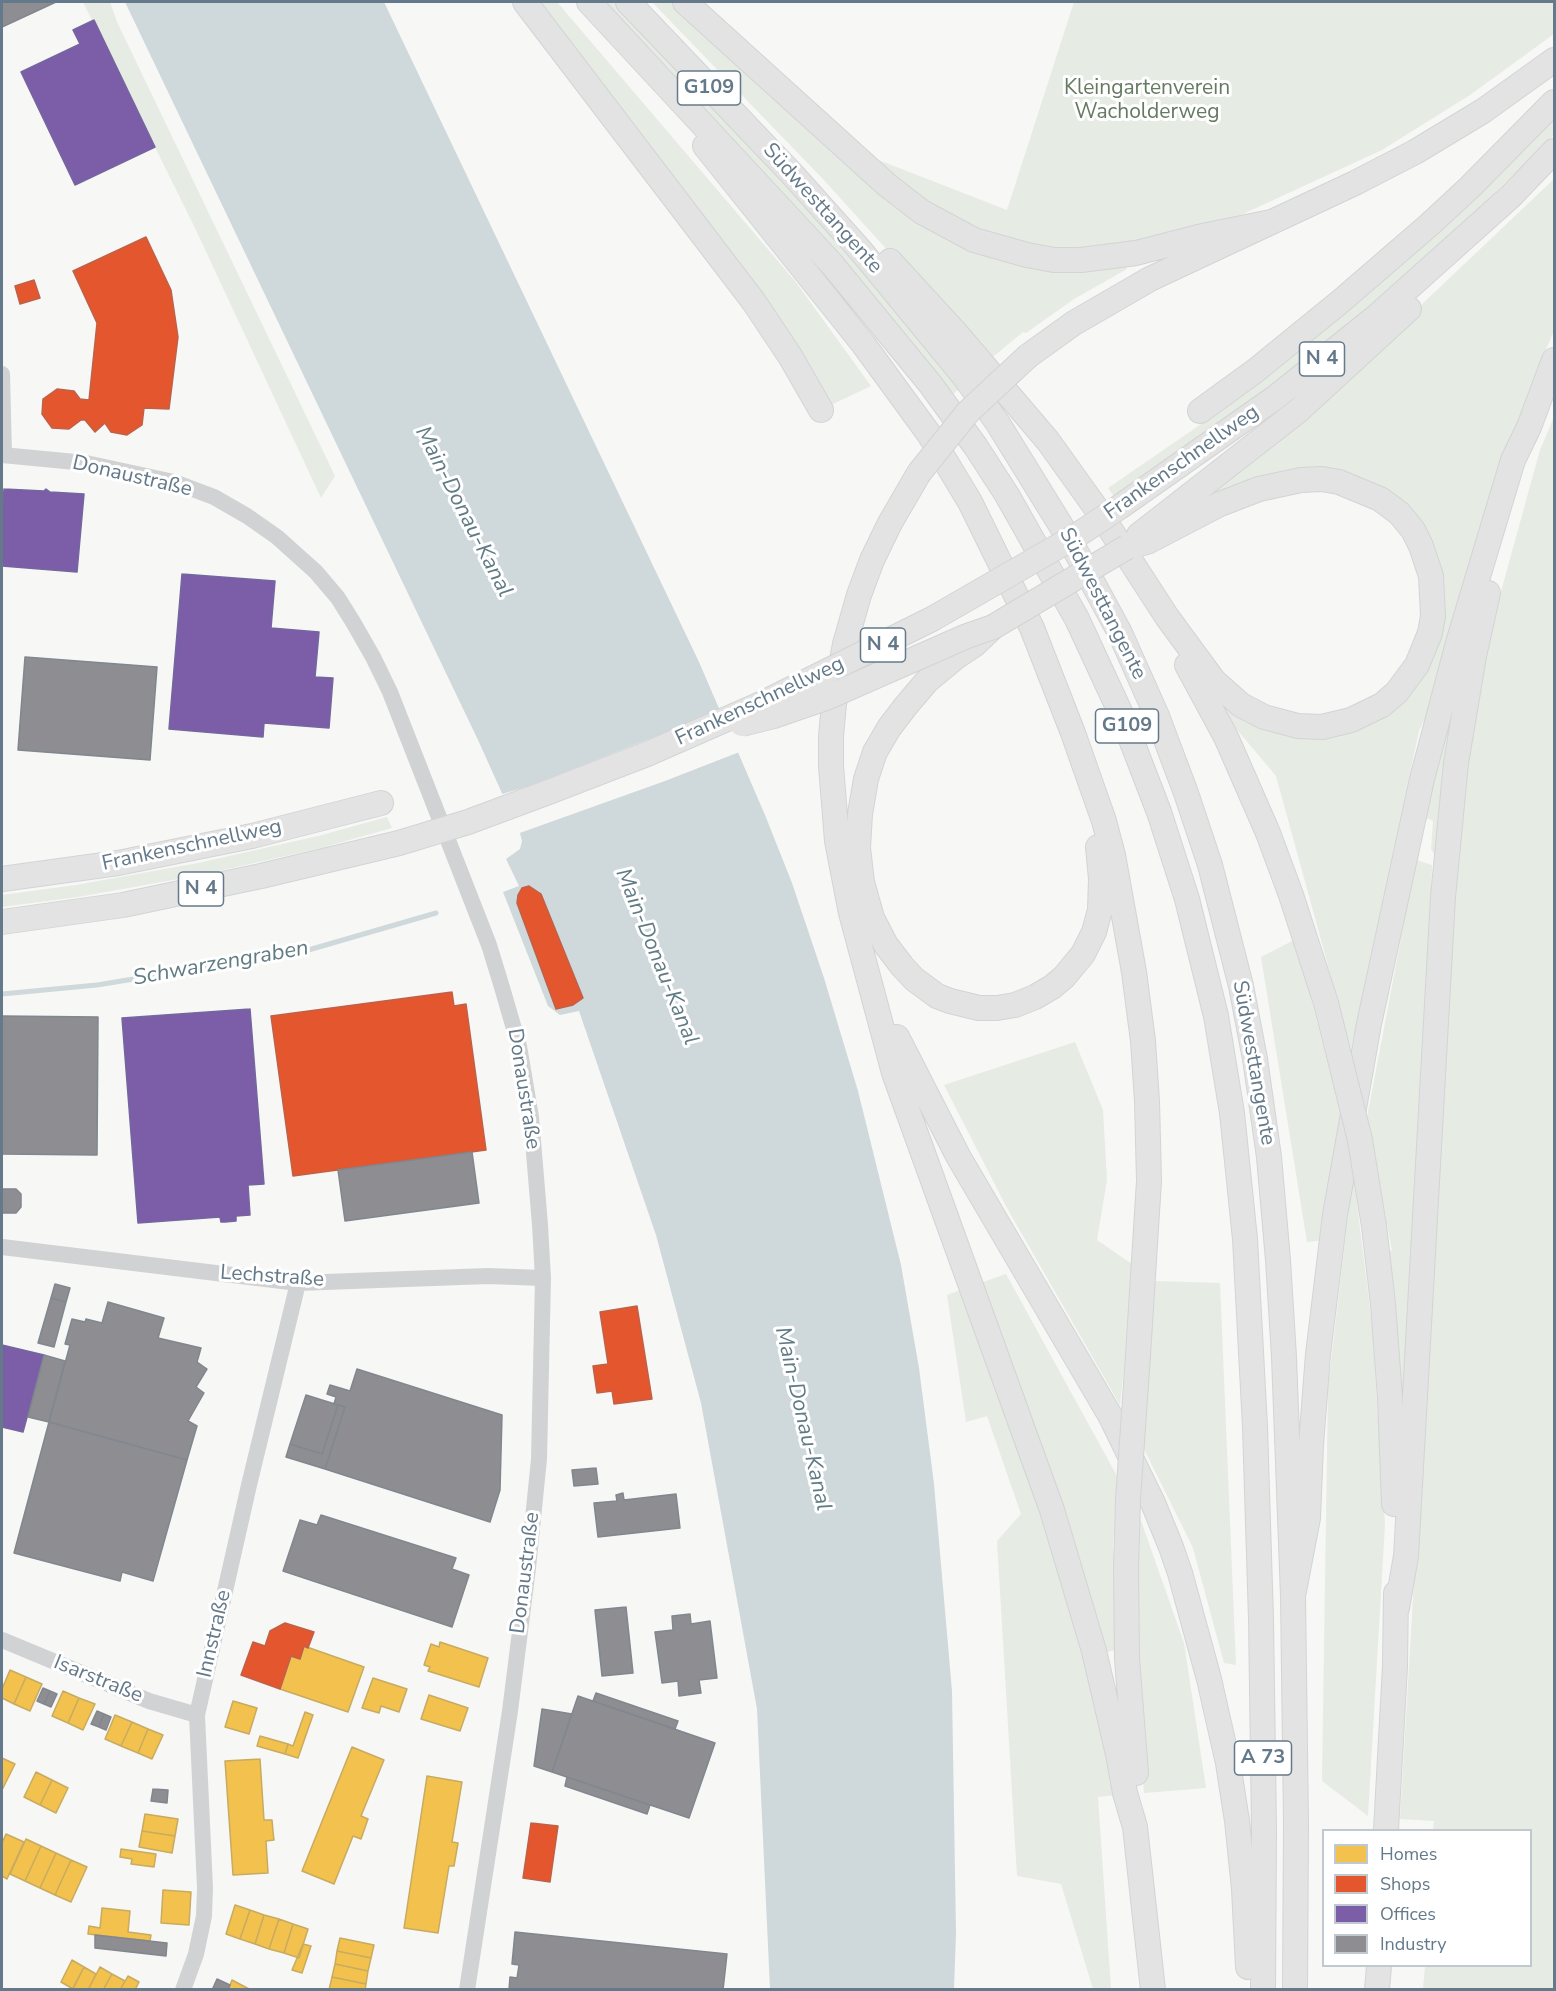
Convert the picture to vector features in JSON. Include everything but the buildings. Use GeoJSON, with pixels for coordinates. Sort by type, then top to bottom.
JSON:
{"type":"FeatureCollection","features":[{"type":"Feature","properties":{"kind":"highway"},"geometry":{"type":"LineString","coordinates":[[525,2],[754,302],[790,356],[821,410]]}},
{"type":"Feature","properties":{"kind":"highway","name":"Südwesttangente"},"geometry":{"type":"LineString","coordinates":[[589,2],[831,263],[931,385],[982,457],[1049,567],[1077,619],[1122,716],[1159,812],[1187,899],[1216,1016],[1227,1085],[1245,1239],[1259,1526]]}},
{"type":"Feature","properties":{"kind":"highway","name":"Südwesttangente"},"geometry":{"type":"LineString","coordinates":[[628,2],[792,174],[873,265],[939,345],[997,422],[1034,478],[1068,537],[1120,633],[1157,716],[1210,865],[1235,958],[1263,1110],[1279,1271],[1293,1596]]}},
{"type":"Feature","properties":{"kind":"highway"},"geometry":{"type":"LineString","coordinates":[[685,2],[887,185],[922,212],[974,240],[1053,260],[1081,260],[1136,253],[1271,222]]}},
{"type":"Feature","properties":{"kind":"highway"},"geometry":{"type":"LineString","coordinates":[[1136,1827],[1125,1793],[1094,1651],[1064,1547],[1028,1441],[894,1073],[851,913],[837,841],[831,766],[834,704],[845,644],[878,546],[919,473],[968,412],[1028,356],[1074,323],[1150,279],[1382,170],[1432,142],[1515,89],[1554,60]]}},
{"type":"Feature","properties":{"kind":"highway"},"geometry":{"type":"LineString","coordinates":[[652,70],[711,155],[782,240],[864,345],[929,434],[970,502],[1032,628],[1104,821],[1118,881],[1134,972],[1143,1041],[1148,1112],[1149,1181],[1128,1500],[1126,1568],[1127,1659],[1138,1792],[1136,1827],[1153,1989]]}},
{"type":"Feature","properties":{"kind":"highway","name":"Frankenschnellweg"},"geometry":{"type":"LineString","coordinates":[[1200,411],[1341,301],[1429,225],[1554,102]]}},
{"type":"Feature","properties":{"kind":"highway","name":"Frankenschnellweg"},"geometry":{"type":"LineString","coordinates":[[2,922],[135,902],[261,876],[399,843],[513,805],[681,739],[761,704],[932,619],[1076,536],[1121,506],[1276,397],[1377,316],[1511,196],[1554,151]]}},
{"type":"Feature","properties":{"kind":"highway"},"geometry":{"type":"LineString","coordinates":[[681,739],[774,717],[826,698],[967,636],[993,627],[1138,541],[1246,493],[1277,484],[1322,479],[1354,487],[1380,499],[1399,513],[1413,530],[1431,576],[1433,616],[1430,633],[1425,650],[1410,676],[1397,692],[1367,714],[1322,727],[1298,726],[1280,722],[1241,705],[1214,681],[1167,617],[1134,563],[1067,464],[1017,403],[872,242],[792,174]]}},
{"type":"Feature","properties":{"kind":"highway"},"geometry":{"type":"LineString","coordinates":[[1138,541],[1298,411],[1451,271],[1511,196]]}},
{"type":"Feature","properties":{"kind":"highway"},"geometry":{"type":"LineString","coordinates":[[1293,1596],[1308,1518],[1313,1413],[1327,1269],[1371,1013],[1420,790],[1446,688],[1513,460],[1529,427],[1554,360]]}},
{"type":"Feature","properties":{"kind":"highway"},"geometry":{"type":"LineString","coordinates":[[1397,1608],[1406,1556],[1431,1093],[1448,842],[1456,763],[1474,656],[1495,566],[1523,465],[1529,427]]}},
{"type":"Feature","properties":{"kind":"highway"},"geometry":{"type":"LineString","coordinates":[[1167,617],[1181,653],[1226,737],[1268,833],[1291,895],[1326,1003],[1360,1140],[1374,1226],[1390,1398],[1397,1608],[1386,1829]]}},
{"type":"Feature","properties":{"kind":"highway"},"geometry":{"type":"LineString","coordinates":[[993,627],[974,645],[927,681],[904,707],[875,752],[866,779],[860,814],[858,848],[862,882],[872,918],[886,945],[902,966],[927,989],[950,1001],[979,1008],[1015,1005],[1052,987],[1064,977],[1083,954],[1096,923],[1101,889],[1090,782]]}},
{"type":"Feature","properties":{"kind":"highway","name":"Frankenschnellweg"},"geometry":{"type":"LineString","coordinates":[[2,879],[118,863],[252,836],[381,802]]}},
{"type":"Feature","properties":{"kind":"highway"},"geometry":{"type":"LineString","coordinates":[[870,977],[908,1063],[958,1156],[1111,1417],[1153,1503],[1171,1547],[1209,1679],[1228,1763],[1244,1889],[1248,1989]]}},
{"type":"Feature","properties":{"kind":"highway","name":"A 73"},"geometry":{"type":"LineString","coordinates":[[1259,1526],[1264,1830],[1263,1989]]}},
{"type":"Feature","properties":{"kind":"highway","name":"A 73"},"geometry":{"type":"LineString","coordinates":[[1293,1596],[1296,1813],[1295,1989]]}},
{"type":"Feature","properties":{"kind":"highway"},"geometry":{"type":"LineString","coordinates":[[1377,1989],[1378,1967]]}},
{"type":"Feature","properties":{"kind":"street"},"geometry":{"type":"LineString","coordinates":[[2,374],[3,455]]}},
{"type":"Feature","properties":{"kind":"street","name":"Donaustraße"},"geometry":{"type":"LineString","coordinates":[[3,455],[86,463],[174,482],[214,497],[247,516],[277,537],[316,572],[338,598],[373,657],[403,724],[489,945],[501,984],[519,1046],[531,1117],[543,1278],[539,1459],[528,1568],[507,1731],[467,1989]]}},
{"type":"Feature","properties":{"kind":"street","name":"Lechstraße"},"geometry":{"type":"LineString","coordinates":[[2,1247],[298,1283],[488,1276],[543,1278]]}},
{"type":"Feature","properties":{"kind":"street","name":"Innstraße"},"geometry":{"type":"LineString","coordinates":[[183,1989],[196,1954],[204,1916],[205,1888],[197,1715],[298,1283]]}},
{"type":"Feature","properties":{"kind":"street","name":"Isarstraße"},"geometry":{"type":"LineString","coordinates":[[2,1640],[149,1701],[197,1715]]}},
{"type":"Feature","properties":{"kind":"green space"},"geometry":{"type":"Polygon","coordinates":[[[83,2],[110,2],[117,22],[335,476],[321,498],[195,228],[83,2]]]}},
{"type":"Feature","properties":{"kind":"green space"},"geometry":{"type":"Polygon","coordinates":[[[532,2],[557,2],[795,281],[871,386],[831,405],[781,320],[532,2]]]}},
{"type":"Feature","properties":{"kind":"green space"},"geometry":{"type":"Polygon","coordinates":[[[600,2],[615,2],[865,271],[959,389],[950,397],[600,2]]]}},
{"type":"Feature","properties":{"kind":"green space"},"geometry":{"type":"Polygon","coordinates":[[[652,2],[674,2],[926,224],[1125,262],[1127,269],[1074,299],[1026,333],[1023,332],[988,361],[822,178],[652,2]]]}},
{"type":"Feature","properties":{"kind":"green space","name":"Kleingartenverein Wacholderweg"},"geometry":{"type":"Polygon","coordinates":[[[1074,2],[1554,2],[1554,34],[1470,95],[1382,150],[1243,214],[1151,242],[1067,253],[954,225],[858,152],[1007,210],[1074,2]]]}},
{"type":"Feature","properties":{"kind":"green space"},"geometry":{"type":"Polygon","coordinates":[[[1554,118],[1554,135],[1449,238],[1366,312],[1259,396],[1115,498],[1108,488],[1194,429],[1302,348],[1554,118]]]}},
{"type":"Feature","properties":{"kind":"green space"},"geometry":{"type":"Polygon","coordinates":[[[1554,179],[1554,331],[1544,354],[1437,694],[1419,731],[1351,1049],[1276,776],[1213,701],[1218,698],[1277,731],[1401,698],[1438,578],[1355,479],[1218,498],[1211,491],[1362,361],[1554,179]]]}},
{"type":"Feature","properties":{"kind":"green space"},"geometry":{"type":"Polygon","coordinates":[[[1554,417],[1554,1989],[1423,1989],[1425,1967],[1532,1967],[1532,1829],[1433,1829],[1434,1821],[1400,1819],[1456,867],[1481,664],[1540,450],[1554,417]]]}},
{"type":"Feature","properties":{"kind":"green space"},"geometry":{"type":"Polygon","coordinates":[[[1463,645],[1438,861],[1431,849],[1433,821],[1427,818],[1421,836],[1463,645]]]}},
{"type":"Feature","properties":{"kind":"green space"},"geometry":{"type":"Polygon","coordinates":[[[387,817],[392,828],[321,848],[201,875],[78,897],[2,907],[2,895],[76,885],[198,863],[318,836],[387,817]]]}},
{"type":"Feature","properties":{"kind":"green space"},"geometry":{"type":"Polygon","coordinates":[[[1416,860],[1432,865],[1427,1039],[1404,1442],[1386,1247],[1392,1251],[1367,1117],[1416,860]]]}},
{"type":"Feature","properties":{"kind":"green space"},"geometry":{"type":"Polygon","coordinates":[[[1296,939],[1342,1120],[1324,1240],[1307,1242],[1261,957],[1296,939]]]}},
{"type":"Feature","properties":{"kind":"green space"},"geometry":{"type":"Polygon","coordinates":[[[1075,1042],[1103,1110],[1107,1180],[1097,1240],[1135,1266],[1120,1405],[1007,1208],[944,1085],[1075,1042]]]}},
{"type":"Feature","properties":{"kind":"green space"},"geometry":{"type":"Polygon","coordinates":[[[1353,1172],[1372,1324],[1385,1524],[1368,1816],[1322,1781],[1328,1387],[1353,1172]]]}},
{"type":"Feature","properties":{"kind":"green space"},"geometry":{"type":"Polygon","coordinates":[[[1006,1274],[1117,1476],[1113,1546],[1119,1649],[1104,1653],[980,1283],[1006,1274]]]}},
{"type":"Feature","properties":{"kind":"green space"},"geometry":{"type":"Polygon","coordinates":[[[1154,1281],[1220,1283],[1236,1665],[1224,1663],[1193,1548],[1144,1449],[1154,1281]]]}},
{"type":"Feature","properties":{"kind":"green space"},"geometry":{"type":"Polygon","coordinates":[[[960,1290],[1043,1510],[1099,1703],[1117,1795],[1098,1797],[1111,1989],[1093,1989],[1061,1884],[1017,1876],[997,1541],[1021,1514],[987,1416],[966,1422],[947,1295],[960,1290]]]}},
{"type":"Feature","properties":{"kind":"green space"},"geometry":{"type":"Polygon","coordinates":[[[1139,1515],[1184,1643],[1206,1788],[1144,1793],[1133,1650],[1139,1515]]]}},
{"type":"Feature","properties":{"kind":"water","name":"Main-Donau-Kanal"},"geometry":{"type":"Polygon","coordinates":[[[125,2],[384,2],[699,662],[765,815],[792,883],[858,1091],[901,1265],[919,1368],[934,1484],[952,1691],[956,1933],[954,1989],[770,1989],[757,1709],[701,1403],[656,1235],[579,1011],[560,1015],[548,1006],[503,892],[519,886],[506,859],[520,849],[522,841],[520,833],[478,740],[125,2]]]}},
{"type":"Feature","properties":{"kind":"pier"},"geometry":{"type":"Polygon","coordinates":[[[723,710],[742,751],[517,834],[499,795],[529,786],[723,710]]]}},
{"type":"Feature","properties":{"kind":"waterway","name":"Schwarzengraben"},"geometry":{"type":"LineString","coordinates":[[2,994],[97,985],[305,951],[436,913]]}}]}
